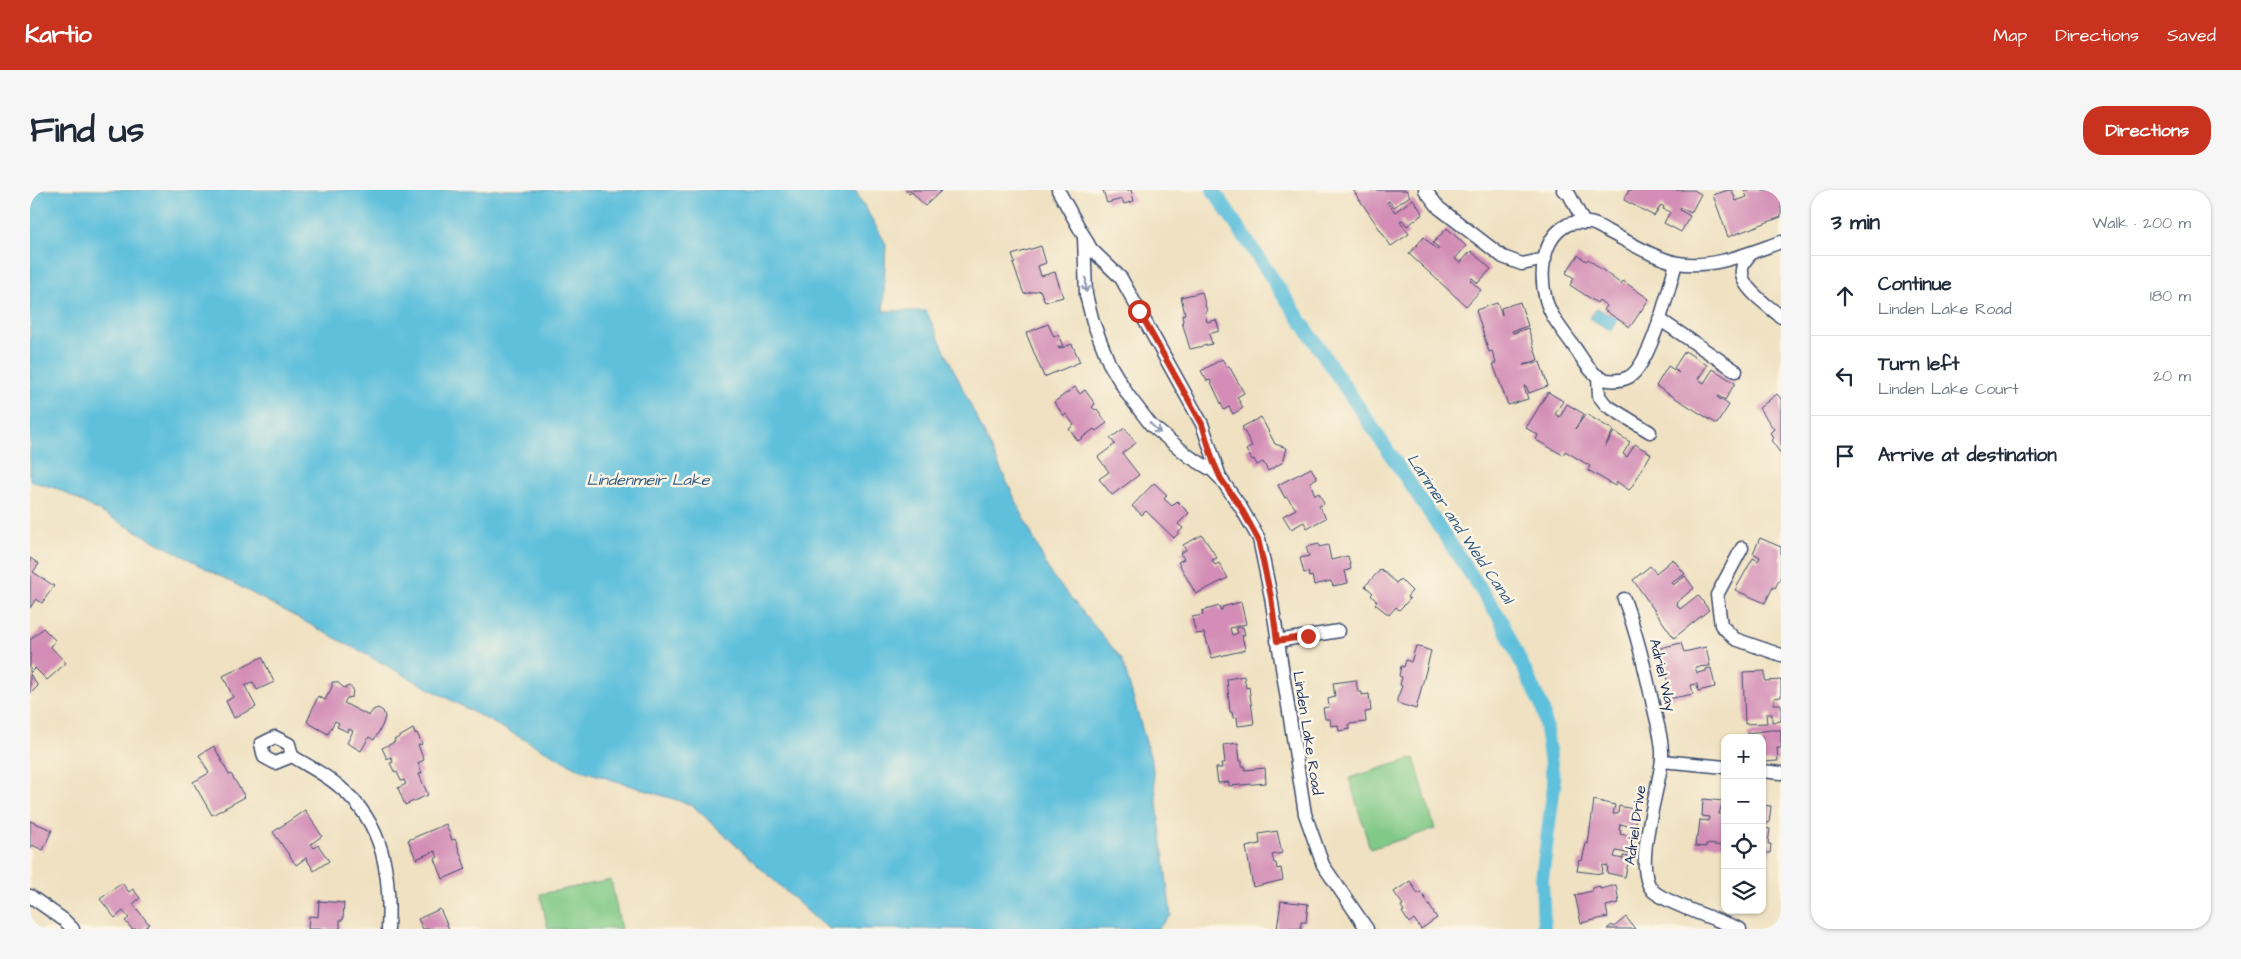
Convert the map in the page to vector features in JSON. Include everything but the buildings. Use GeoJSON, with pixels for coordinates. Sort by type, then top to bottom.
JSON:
{"type":"FeatureCollection","features":[{"type":"Feature","properties":{"kind":"street","name":"Linden Lake Road"},"geometry":{"type":"LineString","coordinates":[[1058,190],[1100,260],[1121,278],[1202,424],[1213,461],[1221,479]]}},
{"type":"Feature","properties":{"kind":"street"},"geometry":{"type":"LineString","coordinates":[[1425,190],[1439,208],[1503,257],[1522,264],[1545,259]]}},
{"type":"Feature","properties":{"kind":"street"},"geometry":{"type":"LineString","coordinates":[[1563,190],[1569,194],[1584,223]]}},
{"type":"Feature","properties":{"kind":"street"},"geometry":{"type":"LineString","coordinates":[[1676,263],[1659,319],[1643,361],[1630,376],[1616,381],[1598,376],[1591,370],[1554,318],[1546,300],[1542,269],[1547,249],[1557,232],[1569,223],[1590,222],[1647,252],[1676,263],[1702,264],[1738,257],[1781,242]]}},
{"type":"Feature","properties":{"kind":"street","name":"Linden Lake Road"},"geometry":{"type":"LineString","coordinates":[[1084,236],[1086,295],[1093,322],[1109,363],[1128,395],[1151,425],[1190,457],[1212,470],[1221,479],[1240,506],[1258,539],[1271,597],[1305,814],[1323,865],[1367,929]]}},
{"type":"Feature","properties":{"kind":"street"},"geometry":{"type":"LineString","coordinates":[[1755,251],[1743,261],[1742,279],[1749,289],[1781,317]]}},
{"type":"Feature","properties":{"kind":"street"},"geometry":{"type":"LineString","coordinates":[[1659,319],[1736,370]]}},
{"type":"Feature","properties":{"kind":"street"},"geometry":{"type":"LineString","coordinates":[[1598,376],[1599,396],[1606,405],[1650,432]]}},
{"type":"Feature","properties":{"kind":"street"},"geometry":{"type":"LineString","coordinates":[[1742,548],[1717,595],[1722,625],[1735,639],[1781,655]]}},
{"type":"Feature","properties":{"kind":"street","name":"Adriel Way"},"geometry":{"type":"LineString","coordinates":[[1624,599],[1638,636],[1660,734],[1662,761]]}},
{"type":"Feature","properties":{"kind":"street"},"geometry":{"type":"LineString","coordinates":[[1277,641],[1339,631]]}},
{"type":"Feature","properties":{"kind":"street"},"geometry":{"type":"LineString","coordinates":[[292,756],[341,788],[362,811],[377,838],[387,868],[388,929]]}},
{"type":"Feature","properties":{"kind":"street"},"geometry":{"type":"LineString","coordinates":[[1662,761],[1721,768]]}},
{"type":"Feature","properties":{"kind":"street","name":"Adriel Drive"},"geometry":{"type":"LineString","coordinates":[[1662,761],[1644,860],[1645,878],[1653,890],[1665,899],[1740,929]]}},
{"type":"Feature","properties":{"kind":"street"},"geometry":{"type":"LineString","coordinates":[[1766,771],[1781,773]]}},
{"type":"Feature","properties":{"kind":"street"},"geometry":{"type":"LineString","coordinates":[[30,896],[64,920],[73,929]]}},
{"type":"Feature","properties":{"kind":"green space"},"geometry":{"type":"Polygon","coordinates":[[[1414,758],[1435,829],[1370,849],[1349,778],[1414,758]]]}},
{"type":"Feature","properties":{"kind":"green space"},"geometry":{"type":"Polygon","coordinates":[[[611,880],[621,929],[548,929],[540,894],[611,880]]]}},
{"type":"Feature","properties":{"kind":"water","name":"Lindenmeir Lake"},"geometry":{"type":"Polygon","coordinates":[[[30,190],[855,190],[886,244],[883,311],[926,311],[1050,573],[1122,659],[1152,763],[1171,916],[1157,929],[830,929],[816,919],[692,805],[581,770],[58,489],[30,481],[30,190]]]}},
{"type":"Feature","properties":{"kind":"water"},"geometry":{"type":"Polygon","coordinates":[[[1597,308],[1608,315],[1612,310],[1621,316],[1611,331],[1590,318],[1597,308]]]}},
{"type":"Feature","properties":{"kind":"waterway","name":"Larimer and Weld Canal"},"geometry":{"type":"LineString","coordinates":[[1213,190],[1500,618],[1543,709],[1554,785],[1542,879],[1544,929]]}},
{"type":"Feature","properties":{"kind":"route"},"geometry":{"type":"LineString","coordinates":[[1139,311],[1202,424],[1213,461],[1221,479],[1240,506],[1258,539],[1271,597],[1277,641],[1308,636]]}}]}
